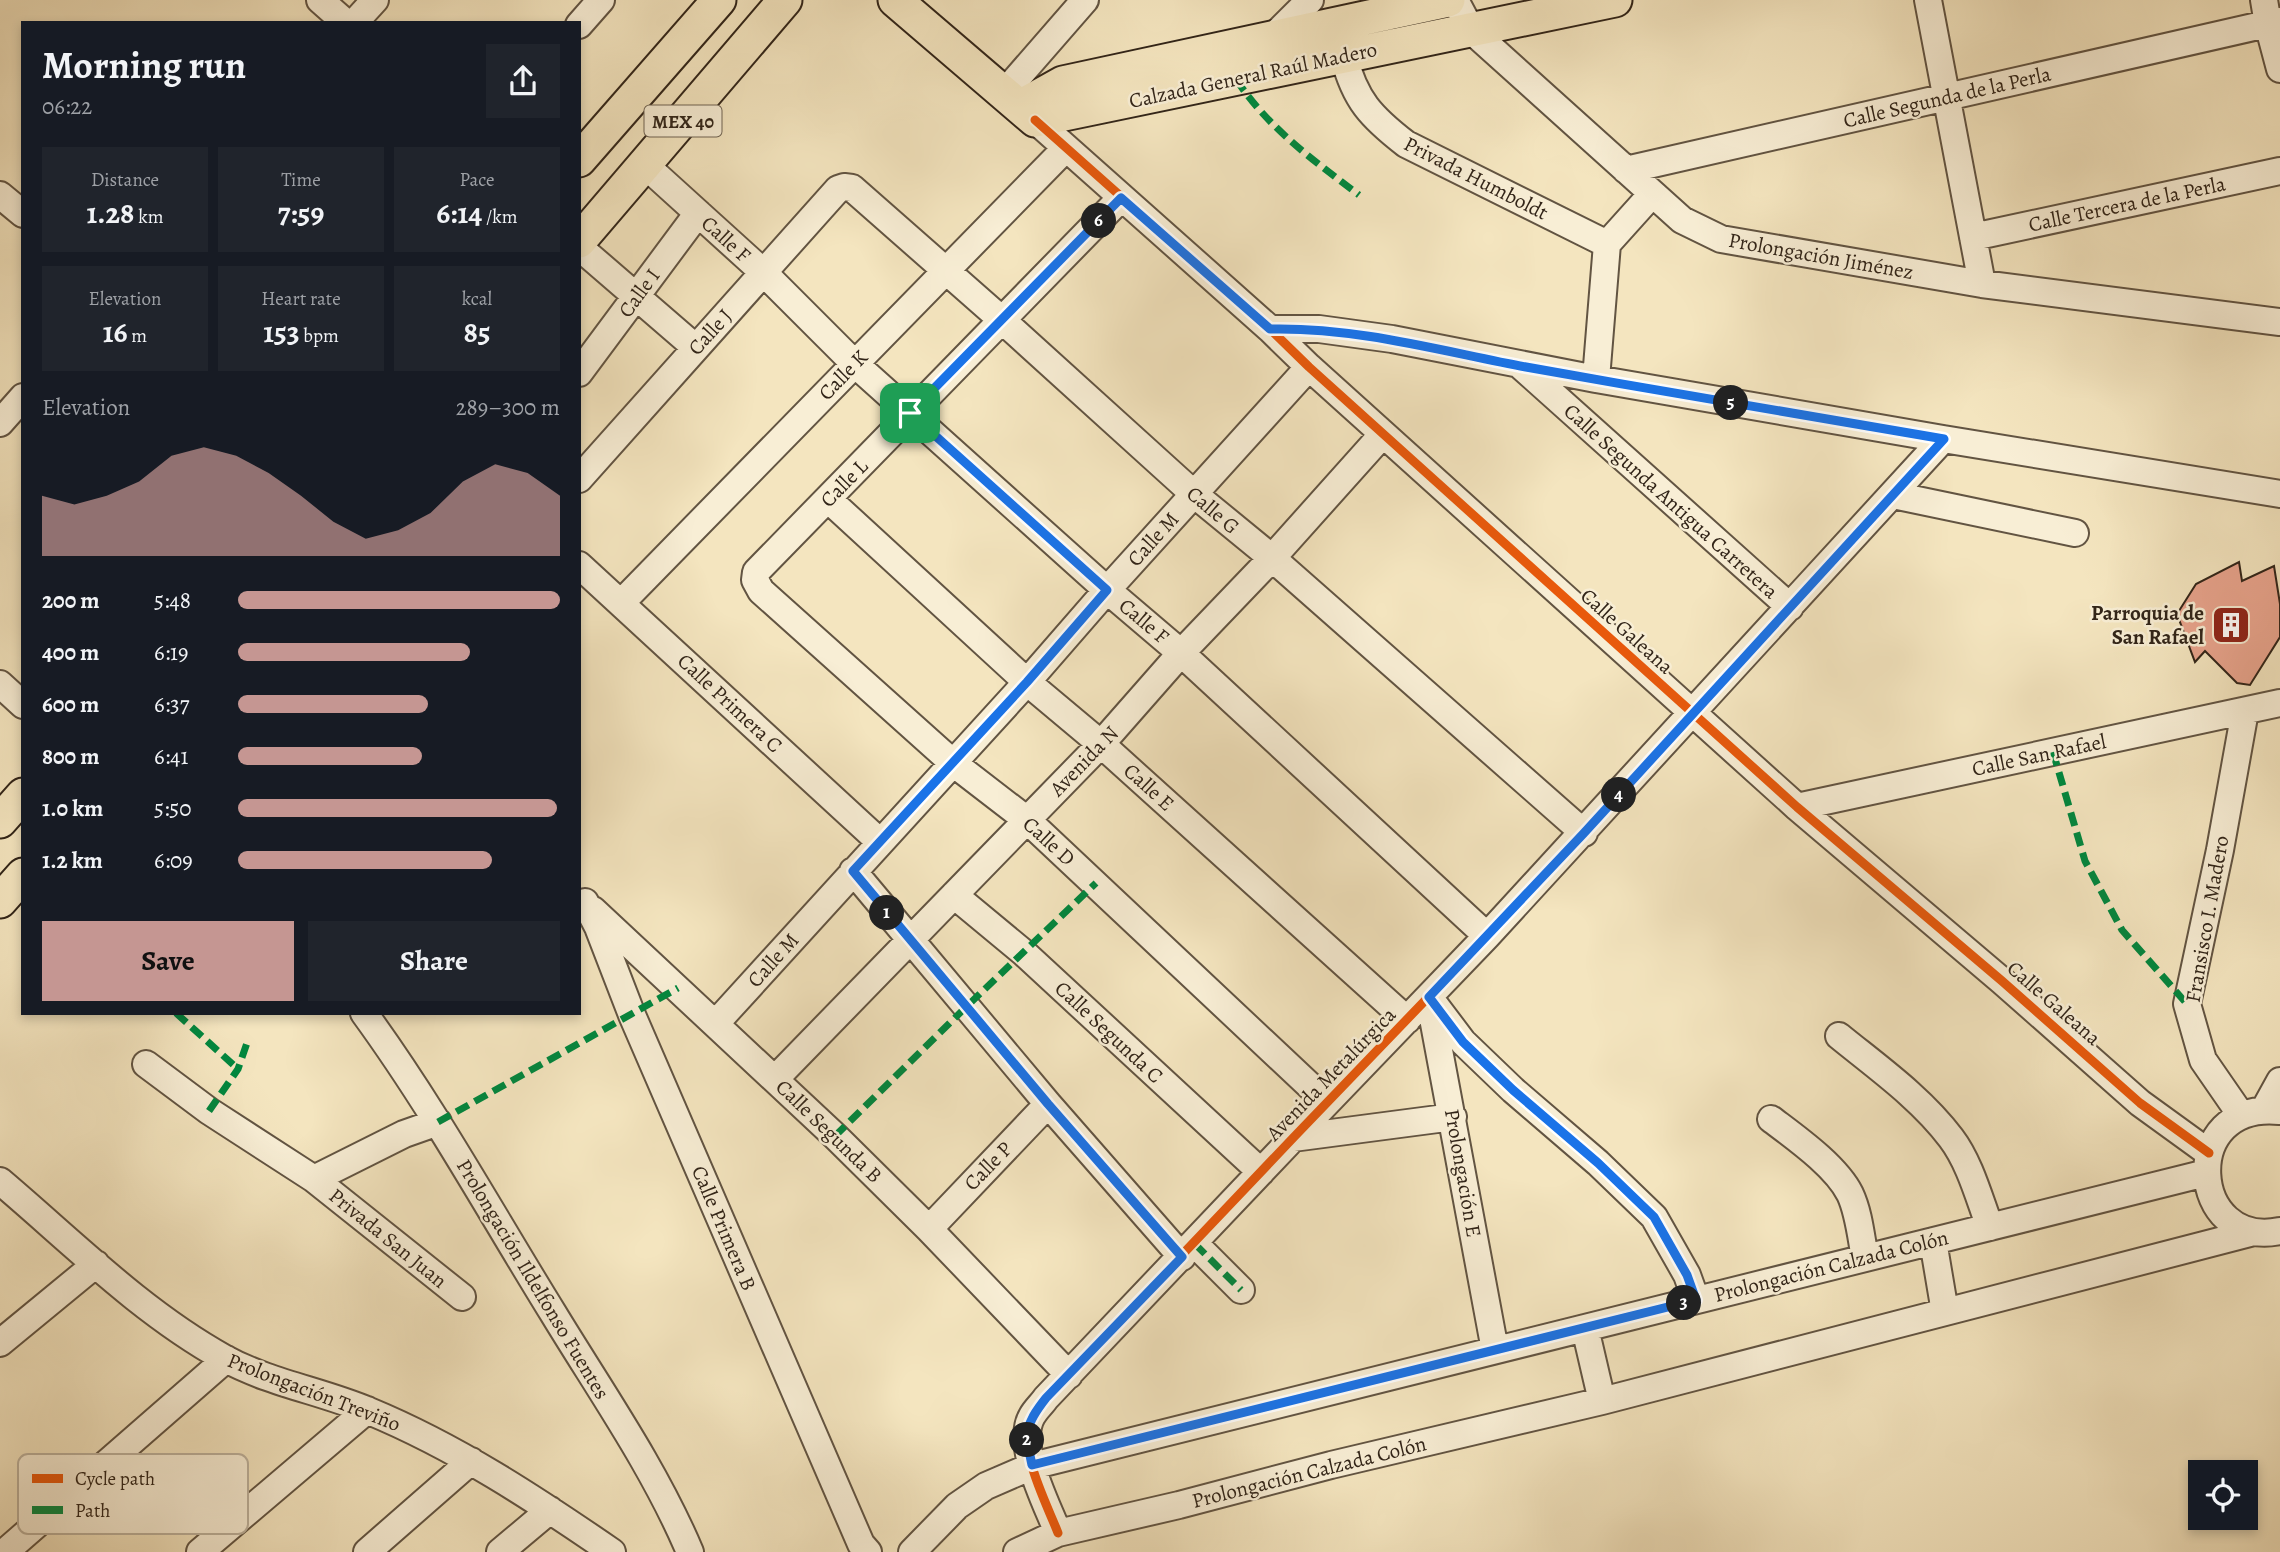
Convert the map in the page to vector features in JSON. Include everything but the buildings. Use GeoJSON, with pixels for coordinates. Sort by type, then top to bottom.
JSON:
{"type":"FeatureCollection","features":[{"type":"Feature","properties":{"kind":"main road","name":"MEX 40"},"geometry":{"type":"LineString","coordinates":[[581,158],[719,0]]}},
{"type":"Feature","properties":{"kind":"main road","name":"MEX 40"},"geometry":{"type":"LineString","coordinates":[[581,239],[785,0]]}},
{"type":"Feature","properties":{"kind":"main road","name":"Calle Galeana"},"geometry":{"type":"LineString","coordinates":[[895,0],[1020,107]]}},
{"type":"Feature","properties":{"kind":"main road","name":"Calzada General Raúl Madero"},"geometry":{"type":"LineString","coordinates":[[1020,107],[1063,83],[1448,0]]}},
{"type":"Feature","properties":{"kind":"main road","name":"Calzada General Raúl Madero"},"geometry":{"type":"LineString","coordinates":[[1020,107],[1344,57],[1615,0]]}},
{"type":"Feature","properties":{"kind":"main road"},"geometry":{"type":"LineString","coordinates":[[0,821],[21,797]]}},
{"type":"Feature","properties":{"kind":"main road"},"geometry":{"type":"LineString","coordinates":[[0,901],[21,877]]}},
{"type":"Feature","properties":{"kind":"street"},"geometry":{"type":"LineString","coordinates":[[320,0],[343,21]]}},
{"type":"Feature","properties":{"kind":"street"},"geometry":{"type":"LineString","coordinates":[[356,21],[374,0]]}},
{"type":"Feature","properties":{"kind":"street"},"geometry":{"type":"LineString","coordinates":[[581,23],[601,0]]}},
{"type":"Feature","properties":{"kind":"street"},"geometry":{"type":"LineString","coordinates":[[1020,107],[1085,0]]}},
{"type":"Feature","properties":{"kind":"street"},"geometry":{"type":"LineString","coordinates":[[1272,38],[1311,0]]}},
{"type":"Feature","properties":{"kind":"street","name":"Prolongación Jiménez"},"geometry":{"type":"LineString","coordinates":[[1455,0],[1471,30],[1652,194],[1682,220],[1721,239],[1982,285],[2280,322]]}},
{"type":"Feature","properties":{"kind":"street"},"geometry":{"type":"LineString","coordinates":[[1928,0],[1982,285]]}},
{"type":"Feature","properties":{"kind":"street"},"geometry":{"type":"LineString","coordinates":[[2271,15],[2280,69]]}},
{"type":"Feature","properties":{"kind":"street","name":"Calle Segunda de la Perla"},"geometry":{"type":"LineString","coordinates":[[1626,170],[1947,97],[2271,15]]}},
{"type":"Feature","properties":{"kind":"street","name":"Privada Humboldt"},"geometry":{"type":"LineString","coordinates":[[1344,57],[1350,81],[1362,104],[1380,124],[1406,144],[1607,244]]}},
{"type":"Feature","properties":{"kind":"street","name":"Calle Galeana"},"geometry":{"type":"LineString","coordinates":[[1020,107],[1270,329],[1797,807],[2002,981],[2207,1163]]}},
{"type":"Feature","properties":{"kind":"street","name":"Calle K"},"geometry":{"type":"LineString","coordinates":[[621,603],[1066,148]]}},
{"type":"Feature","properties":{"kind":"street","name":"Calle F"},"geometry":{"type":"LineString","coordinates":[[645,165],[763,272],[855,364],[1181,653],[1488,936]]}},
{"type":"Feature","properties":{"kind":"street","name":"Calle Tercera de la Perla"},"geometry":{"type":"LineString","coordinates":[[1973,237],[2280,172]]}},
{"type":"Feature","properties":{"kind":"street","name":"Calle G"},"geometry":{"type":"LineString","coordinates":[[844,187],[852,188],[1194,494],[1272,558],[1584,833]]}},
{"type":"Feature","properties":{"kind":"street","name":"Calle J"},"geometry":{"type":"LineString","coordinates":[[581,477],[838,189],[844,187]]}},
{"type":"Feature","properties":{"kind":"street"},"geometry":{"type":"LineString","coordinates":[[1596,379],[1607,244],[1652,194]]}},
{"type":"Feature","properties":{"kind":"street"},"geometry":{"type":"LineString","coordinates":[[0,195],[21,212]]}},
{"type":"Feature","properties":{"kind":"street","name":"Calle L"},"geometry":{"type":"LineString","coordinates":[[761,591],[755,580],[757,572],[1121,198]]}},
{"type":"Feature","properties":{"kind":"street","name":"Calle I"},"geometry":{"type":"LineString","coordinates":[[581,370],[698,213]]}},
{"type":"Feature","properties":{"kind":"street"},"geometry":{"type":"LineString","coordinates":[[581,249],[696,348]]}},
{"type":"Feature","properties":{"kind":"street"},"geometry":{"type":"LineString","coordinates":[[1270,329],[1319,329],[1392,339],[1521,366],[2280,494]]}},
{"type":"Feature","properties":{"kind":"street","name":"Calle Segunda Antigua Carretera"},"geometry":{"type":"LineString","coordinates":[[1521,366],[1790,607]]}},
{"type":"Feature","properties":{"kind":"street","name":"Calle M"},"geometry":{"type":"LineString","coordinates":[[716,1023],[1309,367]]}},
{"type":"Feature","properties":{"kind":"street"},"geometry":{"type":"LineString","coordinates":[[0,423],[21,399]]}},
{"type":"Feature","properties":{"kind":"street","name":"Avenida N"},"geometry":{"type":"LineString","coordinates":[[775,1079],[1101,744],[1383,434]]}},
{"type":"Feature","properties":{"kind":"street","name":"Avenida Metalúrgica"},"geometry":{"type":"LineString","coordinates":[[1058,1533],[1032,1465],[1026,1438],[1031,1417],[1327,1102],[1488,936],[1944,439]]}},
{"type":"Feature","properties":{"kind":"street"},"geometry":{"type":"LineString","coordinates":[[1893,495],[2075,533]]}},
{"type":"Feature","properties":{"kind":"street","name":"Calle E"},"geometry":{"type":"LineString","coordinates":[[829,500],[1027,682],[1101,744],[1407,1020]]}},
{"type":"Feature","properties":{"kind":"street","name":"Calle Primera C"},"geometry":{"type":"LineString","coordinates":[[581,567],[880,842]]}},
{"type":"Feature","properties":{"kind":"street","name":"Calle D"},"geometry":{"type":"LineString","coordinates":[[761,591],[953,763],[1027,820],[1327,1102]]}},
{"type":"Feature","properties":{"kind":"street"},"geometry":{"type":"LineString","coordinates":[[0,684],[21,703]]}},
{"type":"Feature","properties":{"kind":"street","name":"Calle San Rafael"},"geometry":{"type":"LineString","coordinates":[[1797,807],[2280,703]]}},
{"type":"Feature","properties":{"kind":"street","name":"Fransisco I. Madero"},"geometry":{"type":"LineString","coordinates":[[2245,710],[2220,850],[2187,1004],[2203,1060],[2262,1112]]}},
{"type":"Feature","properties":{"kind":"street"},"geometry":{"type":"LineString","coordinates":[[853,871],[1048,1104],[1188,1250],[1241,1290]]}},
{"type":"Feature","properties":{"kind":"street","name":"Calle Segunda C"},"geometry":{"type":"LineString","coordinates":[[954,895],[1024,953],[1261,1172]]}},
{"type":"Feature","properties":{"kind":"street","name":"Calle Segunda B"},"geometry":{"type":"LineString","coordinates":[[582,899],[775,1079],[929,1229],[1069,1375]]}},
{"type":"Feature","properties":{"kind":"street","name":"Calle Primera B"},"geometry":{"type":"LineString","coordinates":[[582,899],[598,927],[632,1015],[850,1519],[861,1544],[868,1552]]}},
{"type":"Feature","properties":{"kind":"street"},"geometry":{"type":"LineString","coordinates":[[1429,997],[1463,1042],[1654,1217],[1687,1275],[1696,1300]]}},
{"type":"Feature","properties":{"kind":"street","name":"Prolongación E"},"geometry":{"type":"LineString","coordinates":[[1429,997],[1495,1350]]}},
{"type":"Feature","properties":{"kind":"street","name":"Prolongación Ildelfonso Fuentes"},"geometry":{"type":"LineString","coordinates":[[365,1015],[438,1122],[639,1450],[678,1523],[690,1552]]}},
{"type":"Feature","properties":{"kind":"street"},"geometry":{"type":"LineString","coordinates":[[1839,1036],[1932,1116],[1952,1139],[1966,1164],[1990,1227]]}},
{"type":"Feature","properties":{"kind":"street","name":"Privada San Juan"},"geometry":{"type":"LineString","coordinates":[[146,1064],[209,1111],[314,1179],[462,1297]]}},
{"type":"Feature","properties":{"kind":"street"},"geometry":{"type":"LineString","coordinates":[[2267,1231],[2235,1224],[2220,1211],[2210,1193],[2207,1163],[2216,1137],[2227,1125],[2262,1112],[2280,1081]]}},
{"type":"Feature","properties":{"kind":"street","name":"Calle P"},"geometry":{"type":"LineString","coordinates":[[929,1229],[1048,1104]]}},
{"type":"Feature","properties":{"kind":"street"},"geometry":{"type":"LineString","coordinates":[[1293,1138],[1453,1117]]}},
{"type":"Feature","properties":{"kind":"street"},"geometry":{"type":"LineString","coordinates":[[1771,1119],[1838,1176],[1850,1194],[1865,1258]]}},
{"type":"Feature","properties":{"kind":"street"},"geometry":{"type":"LineString","coordinates":[[314,1179],[404,1134],[438,1122]]}},
{"type":"Feature","properties":{"kind":"street","name":"Prolongación Calzada Colón"},"geometry":{"type":"LineString","coordinates":[[912,1552],[957,1506],[986,1486],[1032,1465],[1990,1227],[2207,1163]]}},
{"type":"Feature","properties":{"kind":"street","name":"Prolongación Treviño"},"geometry":{"type":"LineString","coordinates":[[0,1181],[170,1324],[226,1359],[257,1373],[367,1410],[419,1433],[471,1461],[612,1552]]}},
{"type":"Feature","properties":{"kind":"street","name":"Prolongación Calzada Colón"},"geometry":{"type":"LineString","coordinates":[[1017,1552],[1058,1533],[1602,1401],[2267,1231]]}},
{"type":"Feature","properties":{"kind":"street"},"geometry":{"type":"LineString","coordinates":[[1933,1241],[1945,1312]]}},
{"type":"Feature","properties":{"kind":"street"},"geometry":{"type":"LineString","coordinates":[[0,1343],[96,1264]]}},
{"type":"Feature","properties":{"kind":"street"},"geometry":{"type":"LineString","coordinates":[[1585,1328],[1602,1401]]}},
{"type":"Feature","properties":{"kind":"street"},"geometry":{"type":"LineString","coordinates":[[117,1454],[226,1359]]}},
{"type":"Feature","properties":{"kind":"street"},"geometry":{"type":"LineString","coordinates":[[248,1511],[367,1410]]}},
{"type":"Feature","properties":{"kind":"street"},"geometry":{"type":"LineString","coordinates":[[367,1552],[471,1461]]}},
{"type":"Feature","properties":{"kind":"street"},"geometry":{"type":"LineString","coordinates":[[500,1552],[550,1510]]}},
{"type":"Feature","properties":{"kind":"street"},"geometry":{"type":"LineString","coordinates":[[5,1552],[26,1534]]}},
{"type":"Feature","properties":{"kind":"street"},"geometry":{"type":"LineString","coordinates":[[200,1552],[221,1534]]}},
{"type":"Feature","properties":{"kind":"marked path"},"geometry":{"type":"LineString","coordinates":[[1236,79],[1277,128],[1359,195]]}},
{"type":"Feature","properties":{"kind":"marked path"},"geometry":{"type":"LineString","coordinates":[[2053,752],[2085,861],[2122,930],[2187,1004]]}},
{"type":"Feature","properties":{"kind":"marked path"},"geometry":{"type":"LineString","coordinates":[[835,1136],[1096,883]]}},
{"type":"Feature","properties":{"kind":"marked path"},"geometry":{"type":"LineString","coordinates":[[438,1122],[678,988]]}},
{"type":"Feature","properties":{"kind":"marked path"},"geometry":{"type":"LineString","coordinates":[[178,1015],[238,1069]]}},
{"type":"Feature","properties":{"kind":"marked path"},"geometry":{"type":"LineString","coordinates":[[209,1111],[238,1069],[247,1043]]}},
{"type":"Feature","properties":{"kind":"marked path"},"geometry":{"type":"LineString","coordinates":[[1195,1244],[1241,1290]]}},
{"type":"Feature","properties":{"kind":"cycle path"},"geometry":{"type":"LineString","coordinates":[[1035,120],[1270,329],[1797,807],[2002,981],[2140,1103],[2209,1153]]}},
{"type":"Feature","properties":{"kind":"cycle path"},"geometry":{"type":"LineString","coordinates":[[1058,1533],[1034,1474],[1027,1442],[1028,1428],[1037,1409],[1487,936],[1943,439]]}},
{"type":"Feature","properties":{"kind":"place","name":"Parroquia de San Rafael"},"geometry":{"type":"Point","coordinates":[2231,625]}},
{"type":"Feature","properties":{"kind":"route"},"geometry":{"type":"LineString","coordinates":[[1121,198],[1270,329],[1319,329],[1392,339],[1521,366],[1944,439],[1584,833],[1429,997],[1463,1042],[1654,1217],[1687,1275],[1696,1300],[1032,1465],[1026,1438],[1031,1417],[1046,1398],[1182,1257],[1048,1104],[853,871],[1027,682],[1107,590],[910,413],[1121,198]]}}]}
